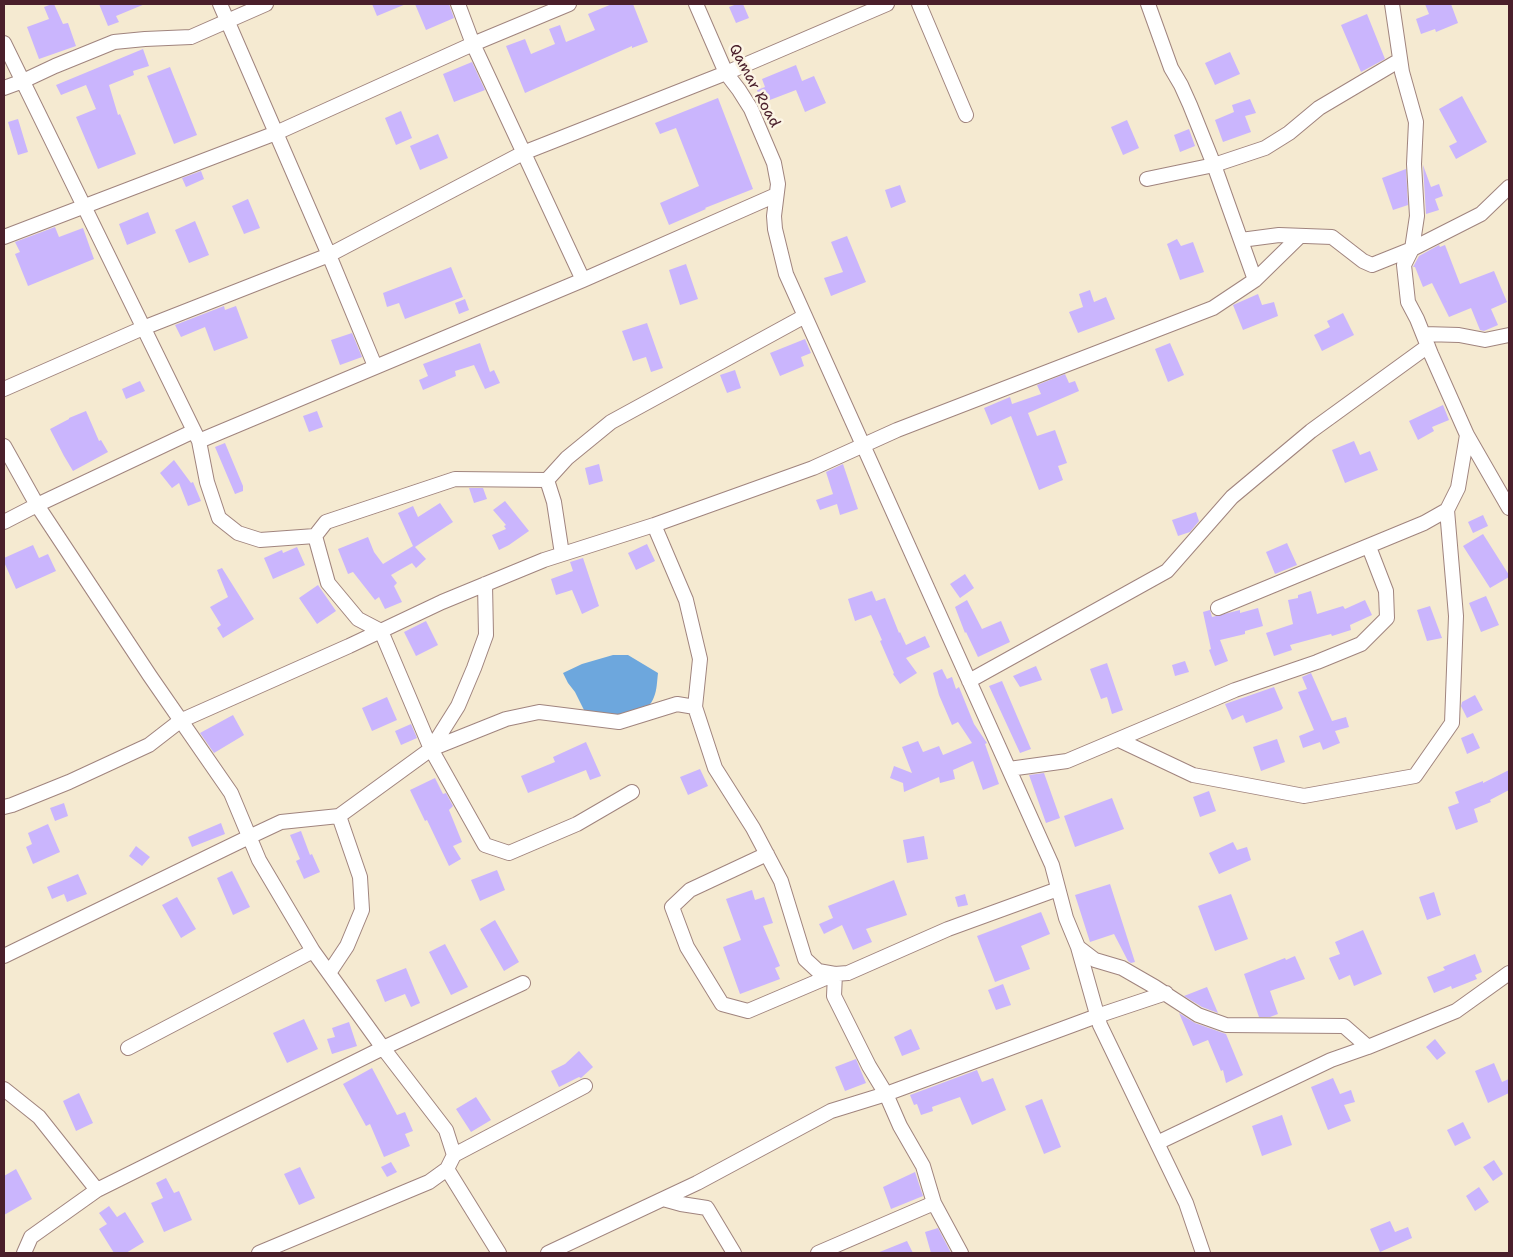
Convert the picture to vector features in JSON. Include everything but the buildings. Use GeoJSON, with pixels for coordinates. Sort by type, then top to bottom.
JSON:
{"type":"FeatureCollection","features":[{"type":"Feature","properties":{"kind":"street"},"geometry":{"type":"LineString","coordinates":[[220,4],[329,255],[374,366]]}},
{"type":"Feature","properties":{"kind":"street"},"geometry":{"type":"LineString","coordinates":[[4,88],[23,82],[55,66],[114,42],[191,37],[266,4]]}},
{"type":"Feature","properties":{"kind":"street"},"geometry":{"type":"LineString","coordinates":[[458,4],[473,44],[583,280]]}},
{"type":"Feature","properties":{"kind":"street"},"geometry":{"type":"LineString","coordinates":[[4,237],[276,133],[473,44],[569,4]]}},
{"type":"Feature","properties":{"kind":"street","name":"Qamar Road"},"geometry":{"type":"LineString","coordinates":[[696,4],[726,73],[751,109],[774,163],[778,184],[774,216],[775,229],[786,274],[1052,865],[1066,918],[1078,947],[1100,1025],[1186,1203],[1203,1253]]}},
{"type":"Feature","properties":{"kind":"street"},"geometry":{"type":"LineString","coordinates":[[4,388],[143,328],[329,255],[523,153],[726,73],[888,4]]}},
{"type":"Feature","properties":{"kind":"street"},"geometry":{"type":"LineString","coordinates":[[918,4],[966,115]]}},
{"type":"Feature","properties":{"kind":"street"},"geometry":{"type":"LineString","coordinates":[[1148,4],[1171,68],[1190,104],[1214,164],[1255,280]]}},
{"type":"Feature","properties":{"kind":"street"},"geometry":{"type":"LineString","coordinates":[[1392,4],[1400,60],[1416,122],[1414,164],[1417,216],[1412,249],[1404,265],[1404,282],[1408,302],[1468,435],[1504,487],[1509,508]]}},
{"type":"Feature","properties":{"kind":"street"},"geometry":{"type":"LineString","coordinates":[[4,43],[196,436],[207,482],[219,518],[238,533],[260,540],[315,536],[326,522],[455,479],[547,480],[567,458],[611,422],[805,316]]}},
{"type":"Feature","properties":{"kind":"street"},"geometry":{"type":"LineString","coordinates":[[1147,179],[1214,164],[1265,148],[1290,133],[1319,108],[1400,60]]}},
{"type":"Feature","properties":{"kind":"street"},"geometry":{"type":"LineString","coordinates":[[1481,214],[1509,187]]}},
{"type":"Feature","properties":{"kind":"street"},"geometry":{"type":"LineString","coordinates":[[4,522],[38,505],[196,436],[374,366],[583,280],[776,196]]}},
{"type":"Feature","properties":{"kind":"street"},"geometry":{"type":"LineString","coordinates":[[1241,240],[1279,236],[1332,237],[1363,261],[1372,265],[1412,249],[1509,202]]}},
{"type":"Feature","properties":{"kind":"street"},"geometry":{"type":"LineString","coordinates":[[4,807],[69,782],[149,745],[180,721],[485,584],[562,554],[654,525],[813,468],[897,430],[1213,308],[1255,280],[1300,236]]}},
{"type":"Feature","properties":{"kind":"street"},"geometry":{"type":"LineString","coordinates":[[969,681],[1167,571],[1232,497],[1426,340],[1459,335],[1485,340],[1509,335]]}},
{"type":"Feature","properties":{"kind":"street"},"geometry":{"type":"LineString","coordinates":[[1119,740],[1193,775],[1304,796],[1415,776],[1452,723],[1456,616],[1447,510],[1458,488],[1468,435]]}},
{"type":"Feature","properties":{"kind":"street"},"geometry":{"type":"LineString","coordinates":[[4,446],[38,505],[180,721],[231,793],[259,860],[313,951],[383,1048],[446,1130],[454,1155]]}},
{"type":"Feature","properties":{"kind":"street"},"geometry":{"type":"LineString","coordinates":[[547,480],[554,502],[562,554]]}},
{"type":"Feature","properties":{"kind":"street"},"geometry":{"type":"LineString","coordinates":[[1218,608],[1369,547],[1424,523],[1447,510]]}},
{"type":"Feature","properties":{"kind":"street"},"geometry":{"type":"LineString","coordinates":[[654,525],[686,600],[700,659],[695,707],[715,768],[753,828],[781,881],[805,958],[818,971],[835,974]]}},
{"type":"Feature","properties":{"kind":"street"},"geometry":{"type":"LineString","coordinates":[[315,536],[328,583],[358,619],[381,631],[431,749],[485,845],[510,853],[577,824],[632,792]]}},
{"type":"Feature","properties":{"kind":"street"},"geometry":{"type":"LineString","coordinates":[[1009,769],[1068,761],[1235,690],[1317,662],[1361,644],[1387,618],[1386,591],[1369,547]]}},
{"type":"Feature","properties":{"kind":"street"},"geometry":{"type":"LineString","coordinates":[[431,749],[458,706],[486,635],[485,584]]}},
{"type":"Feature","properties":{"kind":"street"},"geometry":{"type":"LineString","coordinates":[[4,956],[281,822],[339,816],[431,749],[506,719],[539,712],[619,722],[677,704],[695,707]]}},
{"type":"Feature","properties":{"kind":"street"},"geometry":{"type":"LineString","coordinates":[[329,973],[347,946],[362,910],[360,877],[339,816]]}},
{"type":"Feature","properties":{"kind":"street"},"geometry":{"type":"LineString","coordinates":[[767,854],[690,890],[672,907],[687,947],[722,1004],[748,1011],[835,974],[848,972],[948,929],[1058,889]]}},
{"type":"Feature","properties":{"kind":"street"},"geometry":{"type":"LineString","coordinates":[[1078,947],[1094,960],[1122,968],[1198,1014],[1226,1025],[1344,1026],[1368,1047]]}},
{"type":"Feature","properties":{"kind":"street"},"geometry":{"type":"LineString","coordinates":[[128,1048],[313,951]]}},
{"type":"Feature","properties":{"kind":"street"},"geometry":{"type":"LineString","coordinates":[[1157,1143],[1331,1060],[1456,1011],[1509,973]]}},
{"type":"Feature","properties":{"kind":"street"},"geometry":{"type":"LineString","coordinates":[[835,974],[834,996],[869,1066],[886,1094],[900,1126],[923,1166],[934,1203],[961,1253]]}},
{"type":"Feature","properties":{"kind":"street"},"geometry":{"type":"LineString","coordinates":[[24,1253],[31,1236],[97,1190],[383,1048],[523,983]]}},
{"type":"Feature","properties":{"kind":"street"},"geometry":{"type":"LineString","coordinates":[[548,1253],[705,1178],[831,1111],[886,1094],[1097,1016],[1166,993]]}},
{"type":"Feature","properties":{"kind":"street"},"geometry":{"type":"LineString","coordinates":[[259,1253],[429,1182],[446,1169],[454,1155],[585,1086]]}},
{"type":"Feature","properties":{"kind":"street"},"geometry":{"type":"LineString","coordinates":[[4,1089],[39,1117],[97,1190]]}},
{"type":"Feature","properties":{"kind":"street"},"geometry":{"type":"LineString","coordinates":[[446,1169],[499,1253]]}},
{"type":"Feature","properties":{"kind":"street"},"geometry":{"type":"LineString","coordinates":[[663,1198],[681,1204],[707,1208],[734,1253]]}},
{"type":"Feature","properties":{"kind":"street"},"geometry":{"type":"LineString","coordinates":[[818,1253],[934,1203]]}},
{"type":"Feature","properties":{"kind":"water"},"geometry":{"type":"Polygon","coordinates":[[[613,655],[628,655],[658,673],[654,697],[643,711],[634,714],[615,717],[587,716],[563,673],[582,664],[613,655]]]}}]}
